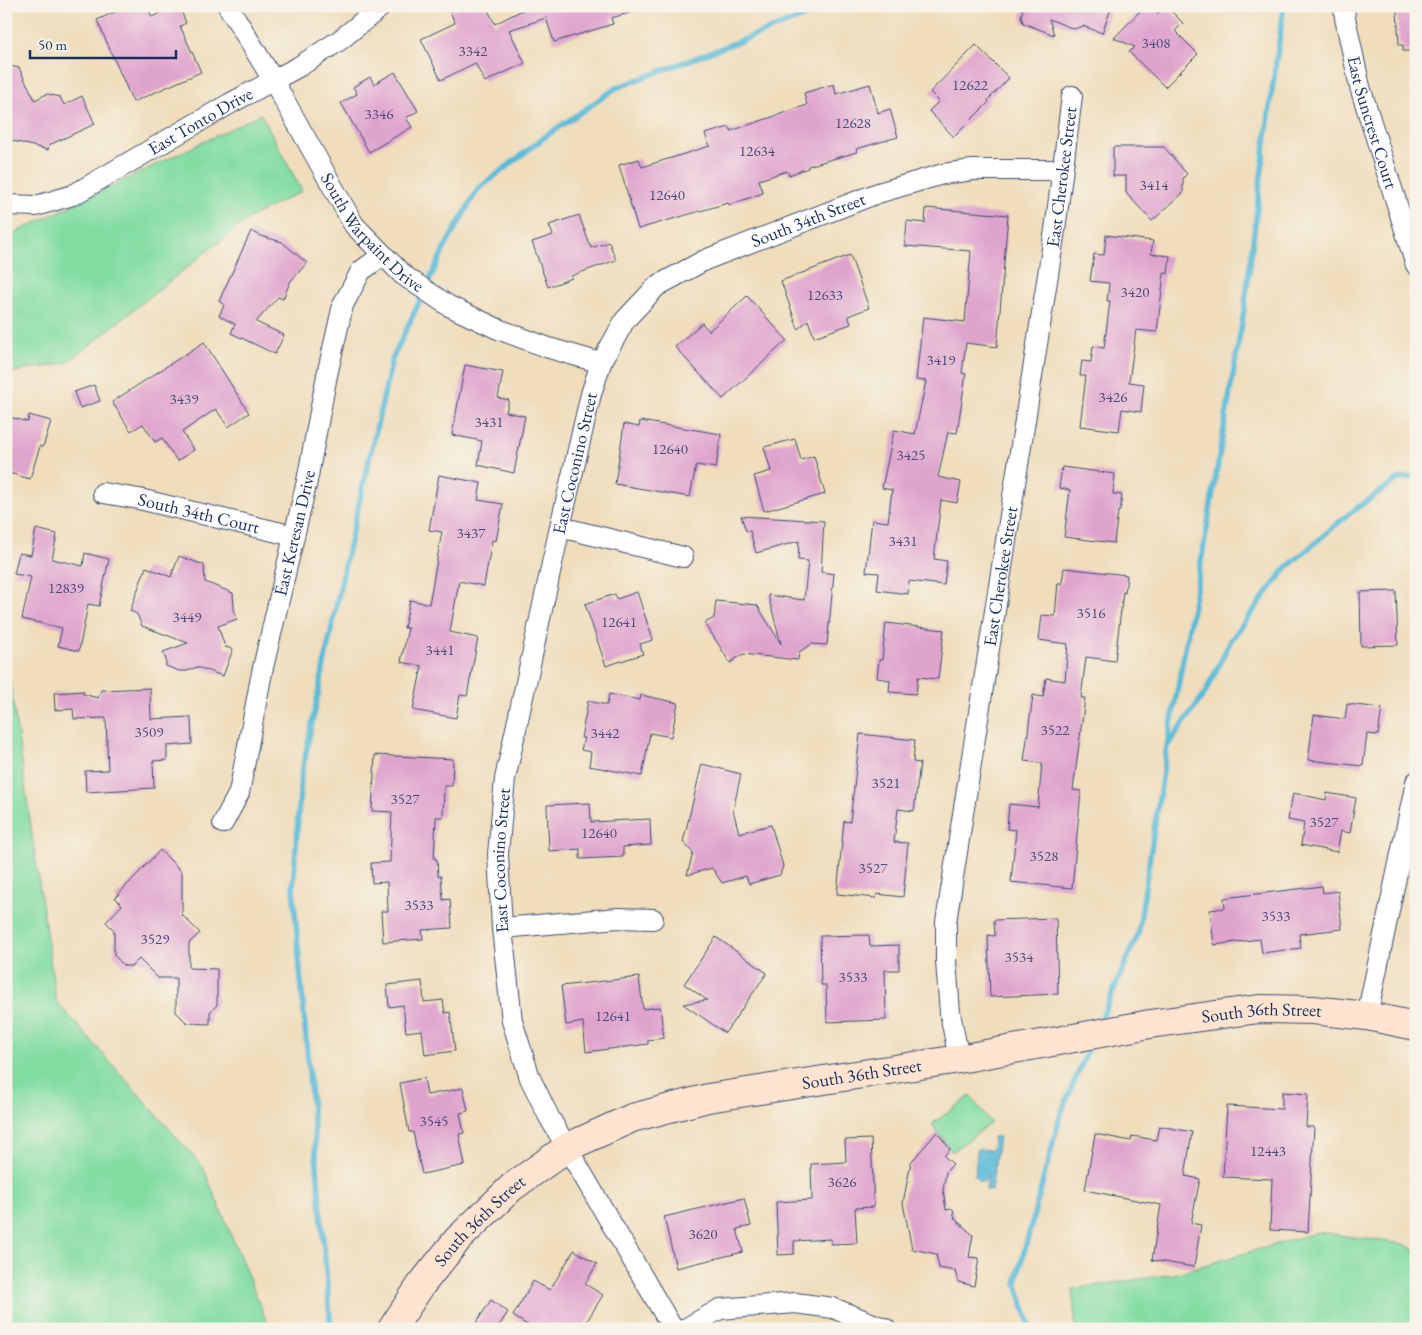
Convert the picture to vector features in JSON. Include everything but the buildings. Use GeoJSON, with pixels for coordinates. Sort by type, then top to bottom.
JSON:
{"type":"FeatureCollection","features":[{"type":"Feature","properties":{"kind":"street","name":"South Warpaint Drive"},"geometry":{"type":"LineString","coordinates":[[228,6],[273,80],[354,225],[403,275],[449,306],[498,330],[549,348],[601,363]]}},
{"type":"Feature","properties":{"kind":"street","name":"East Tonto Drive"},"geometry":{"type":"LineString","coordinates":[[6,205],[36,206],[73,195],[222,108],[300,66],[340,40],[382,6]]}},
{"type":"Feature","properties":{"kind":"street","name":"East Suncrest Court"},"geometry":{"type":"LineString","coordinates":[[1344,6],[1360,87],[1416,265]]}},
{"type":"Feature","properties":{"kind":"street","name":"East Cherokee Street"},"geometry":{"type":"LineString","coordinates":[[959,1059],[950,1013],[946,961],[946,922],[1050,260],[1072,96]]}},
{"type":"Feature","properties":{"kind":"street","name":"South 34th Street"},"geometry":{"type":"LineString","coordinates":[[601,363],[625,320],[657,286],[705,260],[878,193],[943,174],[972,170],[1062,170]]}},
{"type":"Feature","properties":{"kind":"street","name":"East Keresan Drive"},"geometry":{"type":"LineString","coordinates":[[223,822],[239,793],[262,672],[307,481],[343,305],[361,271],[383,254]]}},
{"type":"Feature","properties":{"kind":"street","name":"East Coconino Street"},"geometry":{"type":"LineString","coordinates":[[601,363],[591,394],[504,779],[498,854],[502,928],[512,1021],[530,1078],[548,1116],[568,1147],[673,1329]]}},
{"type":"Feature","properties":{"kind":"street","name":"South 34th Court"},"geometry":{"type":"LineString","coordinates":[[103,493],[139,499],[294,536]]}},
{"type":"Feature","properties":{"kind":"street"},"geometry":{"type":"LineString","coordinates":[[560,527],[683,557]]}},
{"type":"Feature","properties":{"kind":"street"},"geometry":{"type":"LineString","coordinates":[[1366,1016],[1416,782]]}},
{"type":"Feature","properties":{"kind":"street"},"geometry":{"type":"LineString","coordinates":[[502,928],[618,918],[653,919]]}},
{"type":"Feature","properties":{"kind":"street","name":"South 36th Street"},"geometry":{"type":"LineString","coordinates":[[392,1329],[421,1285],[458,1239],[512,1187],[568,1147],[632,1118],[708,1098],[959,1059],[1150,1024],[1259,1009],[1313,1010],[1366,1016],[1416,1026]]}},
{"type":"Feature","properties":{"kind":"street"},"geometry":{"type":"LineString","coordinates":[[685,1329],[720,1309],[795,1303],[833,1308],[886,1329]]}},
{"type":"Feature","properties":{"kind":"green space"},"geometry":{"type":"Polygon","coordinates":[[[261,114],[302,191],[249,218],[67,363],[6,373],[6,237],[261,114]]]}},
{"type":"Feature","properties":{"kind":"green space"},"geometry":{"type":"Polygon","coordinates":[[[6,664],[8,667],[56,1001],[203,1167],[270,1329],[6,1329],[6,664]]]}},
{"type":"Feature","properties":{"kind":"green space"},"geometry":{"type":"Polygon","coordinates":[[[970,1096],[991,1123],[952,1152],[932,1124],[970,1096]]]}},
{"type":"Feature","properties":{"kind":"green space"},"geometry":{"type":"Polygon","coordinates":[[[1318,1232],[1404,1244],[1416,1250],[1416,1329],[1076,1329],[1072,1289],[1174,1274],[1318,1232]]]}},
{"type":"Feature","properties":{"kind":"water"},"geometry":{"type":"Polygon","coordinates":[[[993,1137],[999,1137],[991,1191],[986,1190],[988,1176],[986,1176],[985,1182],[979,1181],[975,1175],[977,1149],[992,1150],[993,1137]]]}},
{"type":"Feature","properties":{"kind":"waterway"},"geometry":{"type":"LineString","coordinates":[[331,1329],[293,888],[301,777],[344,568],[392,360],[445,247],[478,189],[546,136],[616,88],[832,6]]}},
{"type":"Feature","properties":{"kind":"waterway"},"geometry":{"type":"LineString","coordinates":[[1099,1024],[1138,934],[1167,746],[1244,311],[1284,6]]}},
{"type":"Feature","properties":{"kind":"waterway"},"geometry":{"type":"LineString","coordinates":[[1169,744],[1205,693],[1231,640],[1286,568],[1346,516],[1398,479],[1416,476]]}},
{"type":"Feature","properties":{"kind":"waterway"},"geometry":{"type":"LineString","coordinates":[[1031,1329],[1016,1282],[1061,1113],[1090,1044]]}}]}
